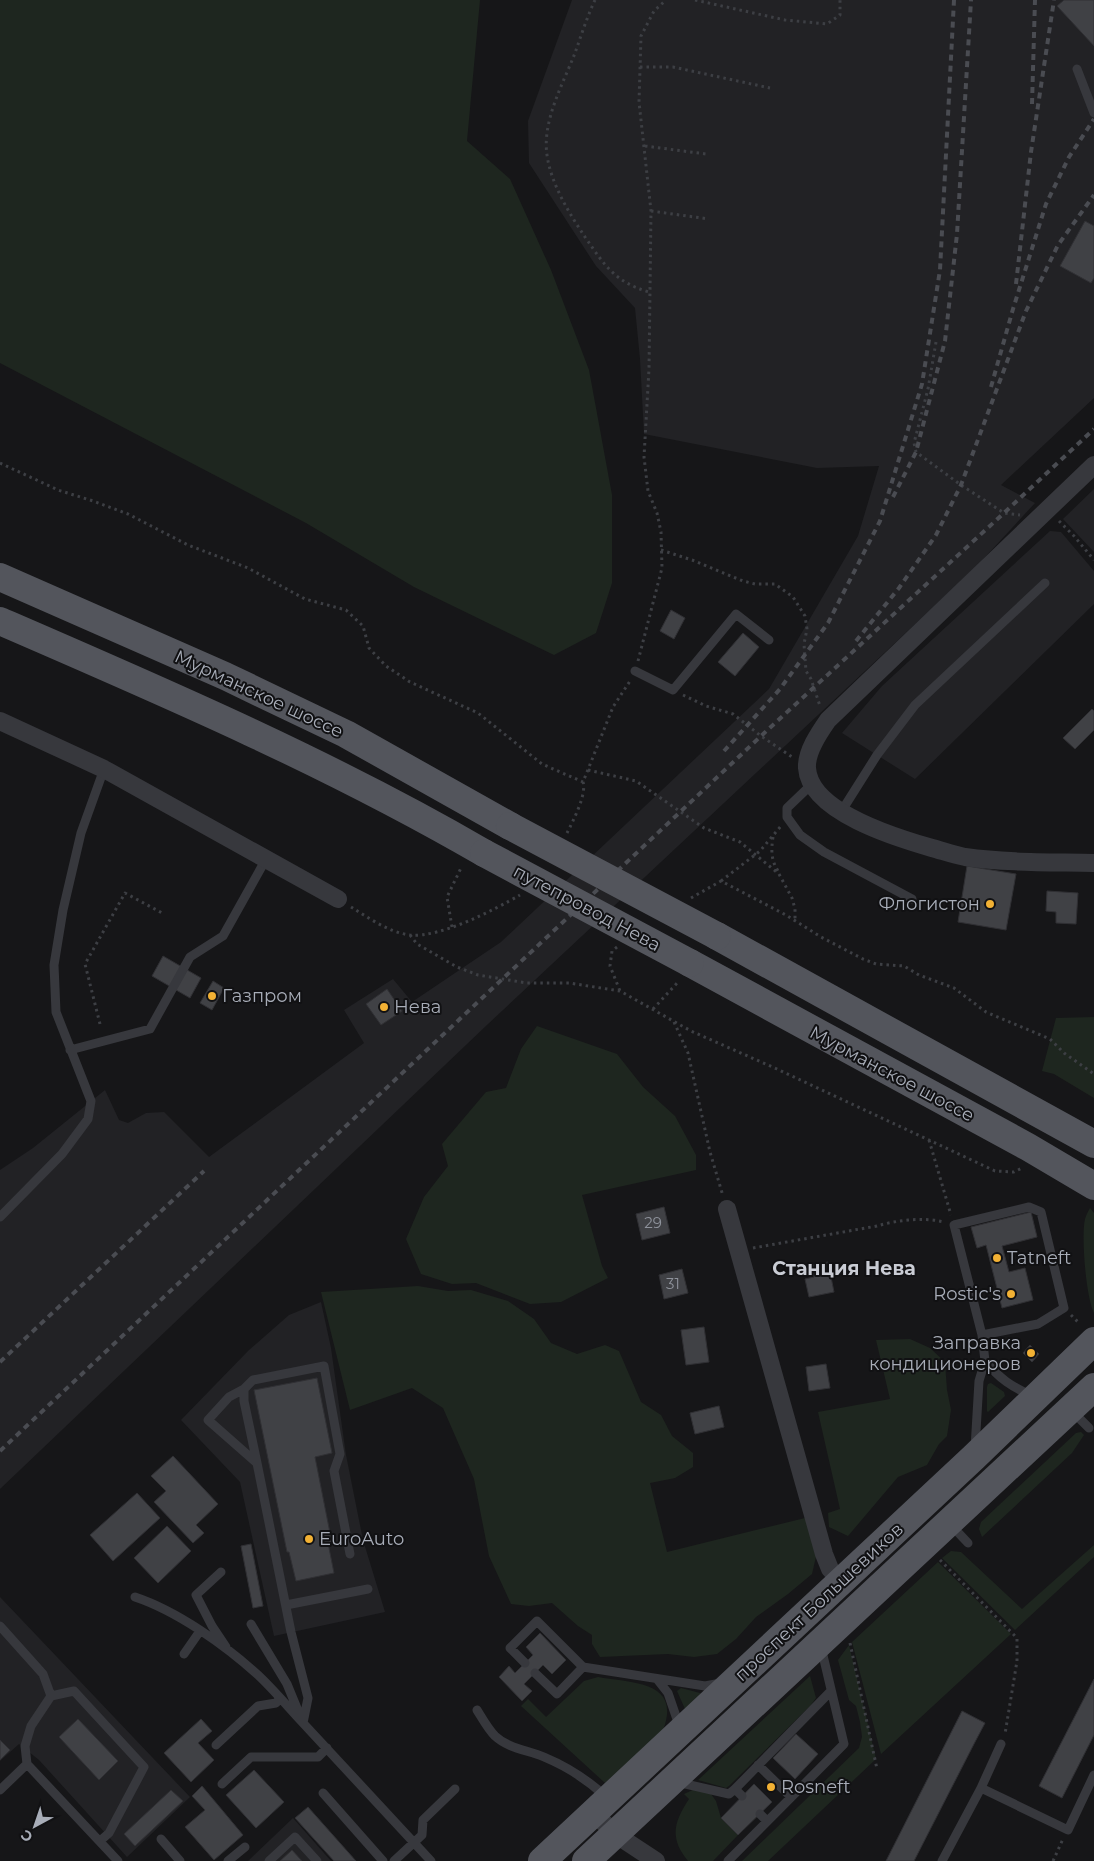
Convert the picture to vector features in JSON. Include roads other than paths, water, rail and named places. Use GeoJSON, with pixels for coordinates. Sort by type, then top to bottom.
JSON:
{"type":"FeatureCollection","features":[{"type":"Feature","properties":{"kind":"main road","name":"Мурманское шоссе"},"geometry":{"type":"LineString","coordinates":[[0,577],[225,676],[346,734],[510,826]]}},
{"type":"Feature","properties":{"kind":"main road","name":"путепровод Нева"},"geometry":{"type":"LineString","coordinates":[[0,621],[189,704],[316,764],[440,828],[473,860],[685,972]]}},
{"type":"Feature","properties":{"kind":"main road","name":"путепровод Нева"},"geometry":{"type":"LineString","coordinates":[[510,826],[716,936]]}},
{"type":"Feature","properties":{"kind":"main road","name":"Мурманское шоссе"},"geometry":{"type":"LineString","coordinates":[[716,936],[1094,1144]]}},
{"type":"Feature","properties":{"kind":"main road","name":"Мурманское шоссе"},"geometry":{"type":"LineString","coordinates":[[685,972],[1028,1147],[1094,1186]]}},
{"type":"Feature","properties":{"kind":"main road","name":"проспект Большевиков"},"geometry":{"type":"LineString","coordinates":[[542,1861],[842,1582],[1094,1341]]}},
{"type":"Feature","properties":{"kind":"main road","name":"проспект Большевиков"},"geometry":{"type":"LineString","coordinates":[[586,1861],[949,1523],[1080,1419],[1094,1387]]}},
{"type":"Feature","properties":{"kind":"street"},"geometry":{"type":"LineString","coordinates":[[1094,465],[1041,514],[824,726],[814,740],[806,767],[811,785],[824,799],[841,812],[911,842],[962,857],[1014,862],[1094,863]]}},
{"type":"Feature","properties":{"kind":"street"},"geometry":{"type":"LineString","coordinates":[[0,721],[104,769],[338,898]]}},
{"type":"Feature","properties":{"kind":"street"},"geometry":{"type":"LineString","coordinates":[[727,1209],[824,1554],[830,1569],[842,1582]]}},
{"type":"Feature","properties":{"kind":"street"},"geometry":{"type":"LineString","coordinates":[[601,1806],[615,1834],[656,1861]]}},
{"type":"Feature","properties":{"kind":"lane"},"geometry":{"type":"LineString","coordinates":[[1077,68],[1094,112]]}},
{"type":"Feature","properties":{"kind":"lane"},"geometry":{"type":"LineString","coordinates":[[841,812],[877,755],[915,705],[1045,584]]}},
{"type":"Feature","properties":{"kind":"lane"},"geometry":{"type":"LineString","coordinates":[[635,671],[673,690],[736,614],[769,640]]}},
{"type":"Feature","properties":{"kind":"lane"},"geometry":{"type":"LineString","coordinates":[[0,1217],[62,1154],[88,1119],[91,1101],[56,1012],[54,965],[63,910],[81,833],[104,769]]}},
{"type":"Feature","properties":{"kind":"lane"},"geometry":{"type":"LineString","coordinates":[[811,785],[787,808],[787,817],[800,835],[824,852],[912,899]]}},
{"type":"Feature","properties":{"kind":"lane"},"geometry":{"type":"LineString","coordinates":[[70,1050],[150,1028],[190,957],[223,936],[266,859]]}},
{"type":"Feature","properties":{"kind":"lane"},"geometry":{"type":"LineString","coordinates":[[974,1457],[979,1381],[985,1362],[982,1335],[954,1225],[1030,1207],[1041,1212],[1064,1308],[1038,1324],[982,1335]]}},
{"type":"Feature","properties":{"kind":"lane"},"geometry":{"type":"LineString","coordinates":[[985,1362],[998,1377],[1012,1387],[1035,1398]]}},
{"type":"Feature","properties":{"kind":"lane"},"geometry":{"type":"LineString","coordinates":[[257,1463],[208,1420],[229,1397],[244,1389],[253,1380],[324,1366],[340,1454],[334,1471],[350,1554]]}},
{"type":"Feature","properties":{"kind":"lane"},"geometry":{"type":"LineString","coordinates":[[244,1389],[244,1401],[286,1605],[308,1698],[303,1722]]}},
{"type":"Feature","properties":{"kind":"lane"},"geometry":{"type":"LineString","coordinates":[[949,1523],[968,1542]]}},
{"type":"Feature","properties":{"kind":"lane"},"geometry":{"type":"LineString","coordinates":[[221,1572],[196,1595],[212,1626],[229,1652]]}},
{"type":"Feature","properties":{"kind":"lane"},"geometry":{"type":"LineString","coordinates":[[286,1605],[368,1589]]}},
{"type":"Feature","properties":{"kind":"lane"},"geometry":{"type":"LineString","coordinates":[[135,1597],[158,1604],[200,1631],[258,1675],[431,1861]]}},
{"type":"Feature","properties":{"kind":"lane"},"geometry":{"type":"LineString","coordinates":[[525,1663],[510,1648],[537,1621],[583,1667],[705,1686],[735,1681]]}},
{"type":"Feature","properties":{"kind":"lane"},"geometry":{"type":"LineString","coordinates":[[251,1624],[288,1684],[303,1722]]}},
{"type":"Feature","properties":{"kind":"lane"},"geometry":{"type":"LineString","coordinates":[[0,1626],[43,1674],[51,1696]]}},
{"type":"Feature","properties":{"kind":"lane"},"geometry":{"type":"LineString","coordinates":[[184,1654],[200,1631]]}},
{"type":"Feature","properties":{"kind":"lane"},"geometry":{"type":"LineString","coordinates":[[728,1861],[844,1744],[820,1642]]}},
{"type":"Feature","properties":{"kind":"lane"},"geometry":{"type":"LineString","coordinates":[[535,1673],[556,1694],[583,1667]]}},
{"type":"Feature","properties":{"kind":"lane"},"geometry":{"type":"LineString","coordinates":[[656,1679],[668,1693],[680,1731]]}},
{"type":"Feature","properties":{"kind":"lane"},"geometry":{"type":"LineString","coordinates":[[100,1841],[109,1833],[144,1766],[74,1691],[51,1696],[31,1726],[25,1746],[28,1764],[118,1861]]}},
{"type":"Feature","properties":{"kind":"lane"},"geometry":{"type":"LineString","coordinates":[[671,1781],[696,1785],[729,1794],[831,1691]]}},
{"type":"Feature","properties":{"kind":"lane"},"geometry":{"type":"LineString","coordinates":[[216,1746],[258,1706],[276,1703],[280,1698]]}},
{"type":"Feature","properties":{"kind":"lane"},"geometry":{"type":"LineString","coordinates":[[477,1710],[495,1736],[518,1750],[542,1756],[568,1768],[589,1782],[601,1806]]}},
{"type":"Feature","properties":{"kind":"lane"},"geometry":{"type":"LineString","coordinates":[[942,1861],[981,1788],[1001,1744]]}},
{"type":"Feature","properties":{"kind":"lane"},"geometry":{"type":"LineString","coordinates":[[222,1784],[251,1757],[318,1757],[327,1748]]}},
{"type":"Feature","properties":{"kind":"lane"},"geometry":{"type":"LineString","coordinates":[[0,1790],[28,1764]]}},
{"type":"Feature","properties":{"kind":"lane"},"geometry":{"type":"LineString","coordinates":[[758,1765],[791,1797]]}},
{"type":"Feature","properties":{"kind":"lane"},"geometry":{"type":"LineString","coordinates":[[981,1788],[1068,1830],[1094,1775]]}},
{"type":"Feature","properties":{"kind":"lane"},"geometry":{"type":"LineString","coordinates":[[394,1861],[422,1835],[423,1820],[456,1789]]}},
{"type":"Feature","properties":{"kind":"lane"},"geometry":{"type":"LineString","coordinates":[[735,1789],[742,1796]]}},
{"type":"Feature","properties":{"kind":"lane"},"geometry":{"type":"LineString","coordinates":[[323,1793],[383,1861]]}},
{"type":"Feature","properties":{"kind":"lane"},"geometry":{"type":"LineString","coordinates":[[760,1814],[768,1821]]}},
{"type":"Feature","properties":{"kind":"lane"},"geometry":{"type":"LineString","coordinates":[[269,1861],[295,1837],[317,1861]]}},
{"type":"Feature","properties":{"kind":"lane"},"geometry":{"type":"LineString","coordinates":[[160,1839],[180,1861]]}},
{"type":"Feature","properties":{"kind":"lane"},"geometry":{"type":"LineString","coordinates":[[228,1861],[245,1847]]}},
{"type":"Feature","properties":{"kind":"railway"},"geometry":{"type":"LineString","coordinates":[[724,751],[780,689],[828,623],[880,521],[922,384],[940,270],[954,0]]}},
{"type":"Feature","properties":{"kind":"railway"},"geometry":{"type":"LineString","coordinates":[[893,497],[916,452],[945,341],[957,234],[971,0]]}},
{"type":"Feature","properties":{"kind":"railway"},"geometry":{"type":"LineString","coordinates":[[1032,104],[1035,0]]}},
{"type":"Feature","properties":{"kind":"railway"},"geometry":{"type":"LineString","coordinates":[[1016,284],[1031,152],[1054,0]]}},
{"type":"Feature","properties":{"kind":"railway"},"geometry":{"type":"LineString","coordinates":[[991,387],[1046,204],[1069,157],[1094,119]]}},
{"type":"Feature","properties":{"kind":"railway"},"geometry":{"type":"LineString","coordinates":[[856,641],[899,588],[936,535],[961,485],[1026,311],[1058,245],[1094,195]]}},
{"type":"Feature","properties":{"kind":"railway"},"geometry":{"type":"LineString","coordinates":[[0,1451],[761,736],[1094,429]]}},
{"type":"Feature","properties":{"kind":"railway"},"geometry":{"type":"LineString","coordinates":[[0,1362],[204,1171]]}},
{"type":"Feature","properties":{"kind":"place","name":"Флогистон"},"geometry":{"type":"Point","coordinates":[990,904]}},
{"type":"Feature","properties":{"kind":"place","name":"Газпром"},"geometry":{"type":"Point","coordinates":[212,996]}},
{"type":"Feature","properties":{"kind":"place","name":"Нева"},"geometry":{"type":"Point","coordinates":[384,1007]}},
{"type":"Feature","properties":{"kind":"place","name":"Tatneft"},"geometry":{"type":"Point","coordinates":[997,1258]}},
{"type":"Feature","properties":{"kind":"place","name":"Rostic's"},"geometry":{"type":"Point","coordinates":[1011,1294]}},
{"type":"Feature","properties":{"kind":"place","name":"Заправка кондиционеров"},"geometry":{"type":"Point","coordinates":[1031,1353]}},
{"type":"Feature","properties":{"kind":"place","name":"EuroAuto"},"geometry":{"type":"Point","coordinates":[309,1539]}},
{"type":"Feature","properties":{"kind":"place","name":"Rosneft"},"geometry":{"type":"Point","coordinates":[771,1787]}},
{"type":"Feature","properties":{"kind":"district","name":"Станция Нева"},"geometry":{"type":"Point","coordinates":[844,1268]}}]}
